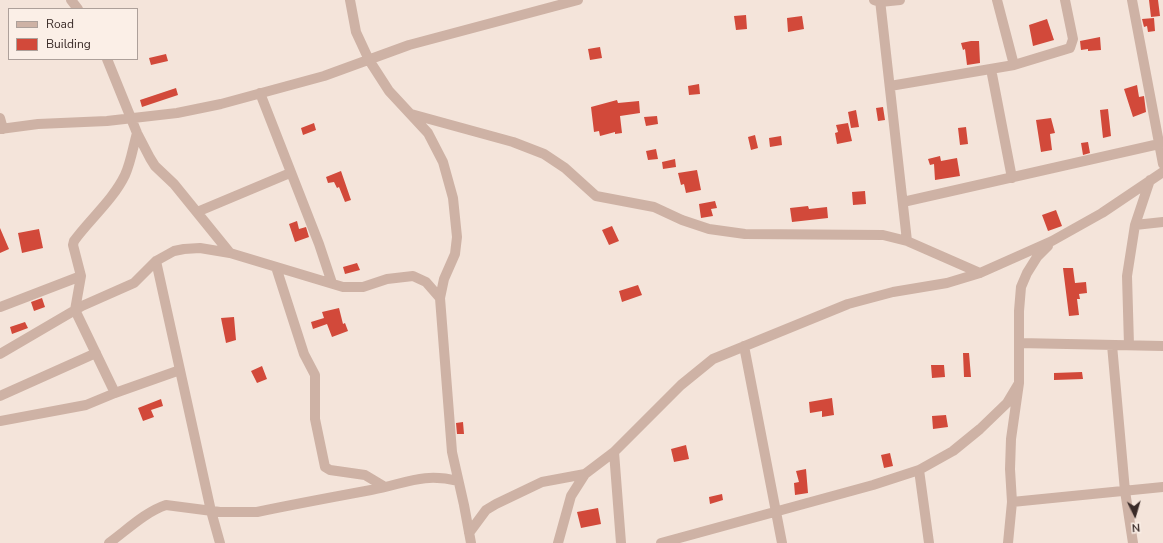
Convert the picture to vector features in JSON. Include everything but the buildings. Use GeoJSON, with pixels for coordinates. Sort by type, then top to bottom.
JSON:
{"type":"FeatureCollection","features":[{"type":"Feature","properties":{"kind":"street"},"geometry":{"type":"LineString","coordinates":[[71,0],[77,8]]}},
{"type":"Feature","properties":{"kind":"street"},"geometry":{"type":"LineString","coordinates":[[350,0],[356,32],[369,60],[389,91],[428,133],[443,162],[453,198],[457,237],[455,254],[444,279],[440,298],[452,452],[471,543]]}},
{"type":"Feature","properties":{"kind":"street"},"geometry":{"type":"LineString","coordinates":[[0,118],[2,129],[38,124],[130,118],[177,113],[221,104],[324,76],[409,45],[578,0]]}},
{"type":"Feature","properties":{"kind":"street"},"geometry":{"type":"LineString","coordinates":[[900,0],[878,1],[890,86],[907,241]]}},
{"type":"Feature","properties":{"kind":"street"},"geometry":{"type":"LineString","coordinates":[[997,0],[1014,65]]}},
{"type":"Feature","properties":{"kind":"street"},"geometry":{"type":"LineString","coordinates":[[890,86],[1014,65],[1070,48],[1073,44],[1073,39],[1065,0]]}},
{"type":"Feature","properties":{"kind":"street"},"geometry":{"type":"LineString","coordinates":[[1132,0],[1163,164]]}},
{"type":"Feature","properties":{"kind":"street"},"geometry":{"type":"LineString","coordinates":[[107,60],[130,118],[155,166],[174,184],[230,253]]}},
{"type":"Feature","properties":{"kind":"street"},"geometry":{"type":"LineString","coordinates":[[991,69],[1012,178]]}},
{"type":"Feature","properties":{"kind":"street"},"geometry":{"type":"LineString","coordinates":[[260,93],[319,244],[332,283]]}},
{"type":"Feature","properties":{"kind":"street"},"geometry":{"type":"LineString","coordinates":[[411,114],[513,142],[549,158],[565,168],[596,196],[654,207],[682,220],[709,229],[745,234],[883,235],[907,241],[980,273]]}},
{"type":"Feature","properties":{"kind":"street"},"geometry":{"type":"LineString","coordinates":[[115,393],[75,310],[81,276],[73,249],[74,241],[112,196],[124,177],[129,165],[137,133]]}},
{"type":"Feature","properties":{"kind":"street"},"geometry":{"type":"LineString","coordinates":[[903,202],[1159,144]]}},
{"type":"Feature","properties":{"kind":"street"},"geometry":{"type":"LineString","coordinates":[[558,543],[571,496],[585,474],[614,452],[681,385],[713,359],[848,304],[893,292],[947,283],[980,273],[1052,241],[1102,212],[1163,172]]}},
{"type":"Feature","properties":{"kind":"street"},"geometry":{"type":"LineString","coordinates":[[197,212],[290,173]]}},
{"type":"Feature","properties":{"kind":"street"},"geometry":{"type":"LineString","coordinates":[[1129,345],[1127,276],[1135,225],[1150,180]]}},
{"type":"Feature","properties":{"kind":"street"},"geometry":{"type":"LineString","coordinates":[[1135,225],[1163,222]]}},
{"type":"Feature","properties":{"kind":"street"},"geometry":{"type":"LineString","coordinates":[[1008,543],[1012,502],[1010,470],[1011,439],[1019,383],[1021,287],[1036,257],[1052,241]]}},
{"type":"Feature","properties":{"kind":"street"},"geometry":{"type":"LineString","coordinates":[[0,354],[75,310],[134,283],[156,261],[174,251],[184,249],[200,248],[230,253],[343,287],[363,287],[387,279],[413,276],[426,282],[440,298]]}},
{"type":"Feature","properties":{"kind":"street"},"geometry":{"type":"LineString","coordinates":[[156,261],[211,511],[220,543]]}},
{"type":"Feature","properties":{"kind":"street"},"geometry":{"type":"LineString","coordinates":[[276,267],[304,354],[315,374],[314,412],[326,466],[330,470],[365,475],[385,487]]}},
{"type":"Feature","properties":{"kind":"street"},"geometry":{"type":"LineString","coordinates":[[0,307],[81,276]]}},
{"type":"Feature","properties":{"kind":"street"},"geometry":{"type":"LineString","coordinates":[[1019,343],[1163,346]]}},
{"type":"Feature","properties":{"kind":"street"},"geometry":{"type":"LineString","coordinates":[[1112,345],[1125,491],[1133,543]]}},
{"type":"Feature","properties":{"kind":"street"},"geometry":{"type":"LineString","coordinates":[[744,346],[782,543]]}},
{"type":"Feature","properties":{"kind":"street"},"geometry":{"type":"LineString","coordinates":[[0,396],[96,353]]}},
{"type":"Feature","properties":{"kind":"street"},"geometry":{"type":"LineString","coordinates":[[0,421],[86,405],[180,370]]}},
{"type":"Feature","properties":{"kind":"street"},"geometry":{"type":"LineString","coordinates":[[661,543],[873,485],[919,470],[953,451],[980,429],[1007,403],[1019,383]]}},
{"type":"Feature","properties":{"kind":"street"},"geometry":{"type":"LineString","coordinates":[[614,452],[621,543]]}},
{"type":"Feature","properties":{"kind":"street"},"geometry":{"type":"LineString","coordinates":[[919,470],[929,543]]}},
{"type":"Feature","properties":{"kind":"street"},"geometry":{"type":"LineString","coordinates":[[469,533],[486,510],[496,504],[542,482],[585,474]]}},
{"type":"Feature","properties":{"kind":"street"},"geometry":{"type":"LineString","coordinates":[[109,543],[146,516],[162,507],[179,506],[211,511],[240,513],[257,512],[385,487],[422,477],[441,477],[458,481]]}},
{"type":"Feature","properties":{"kind":"street"},"geometry":{"type":"LineString","coordinates":[[1012,502],[1163,487]]}}]}
